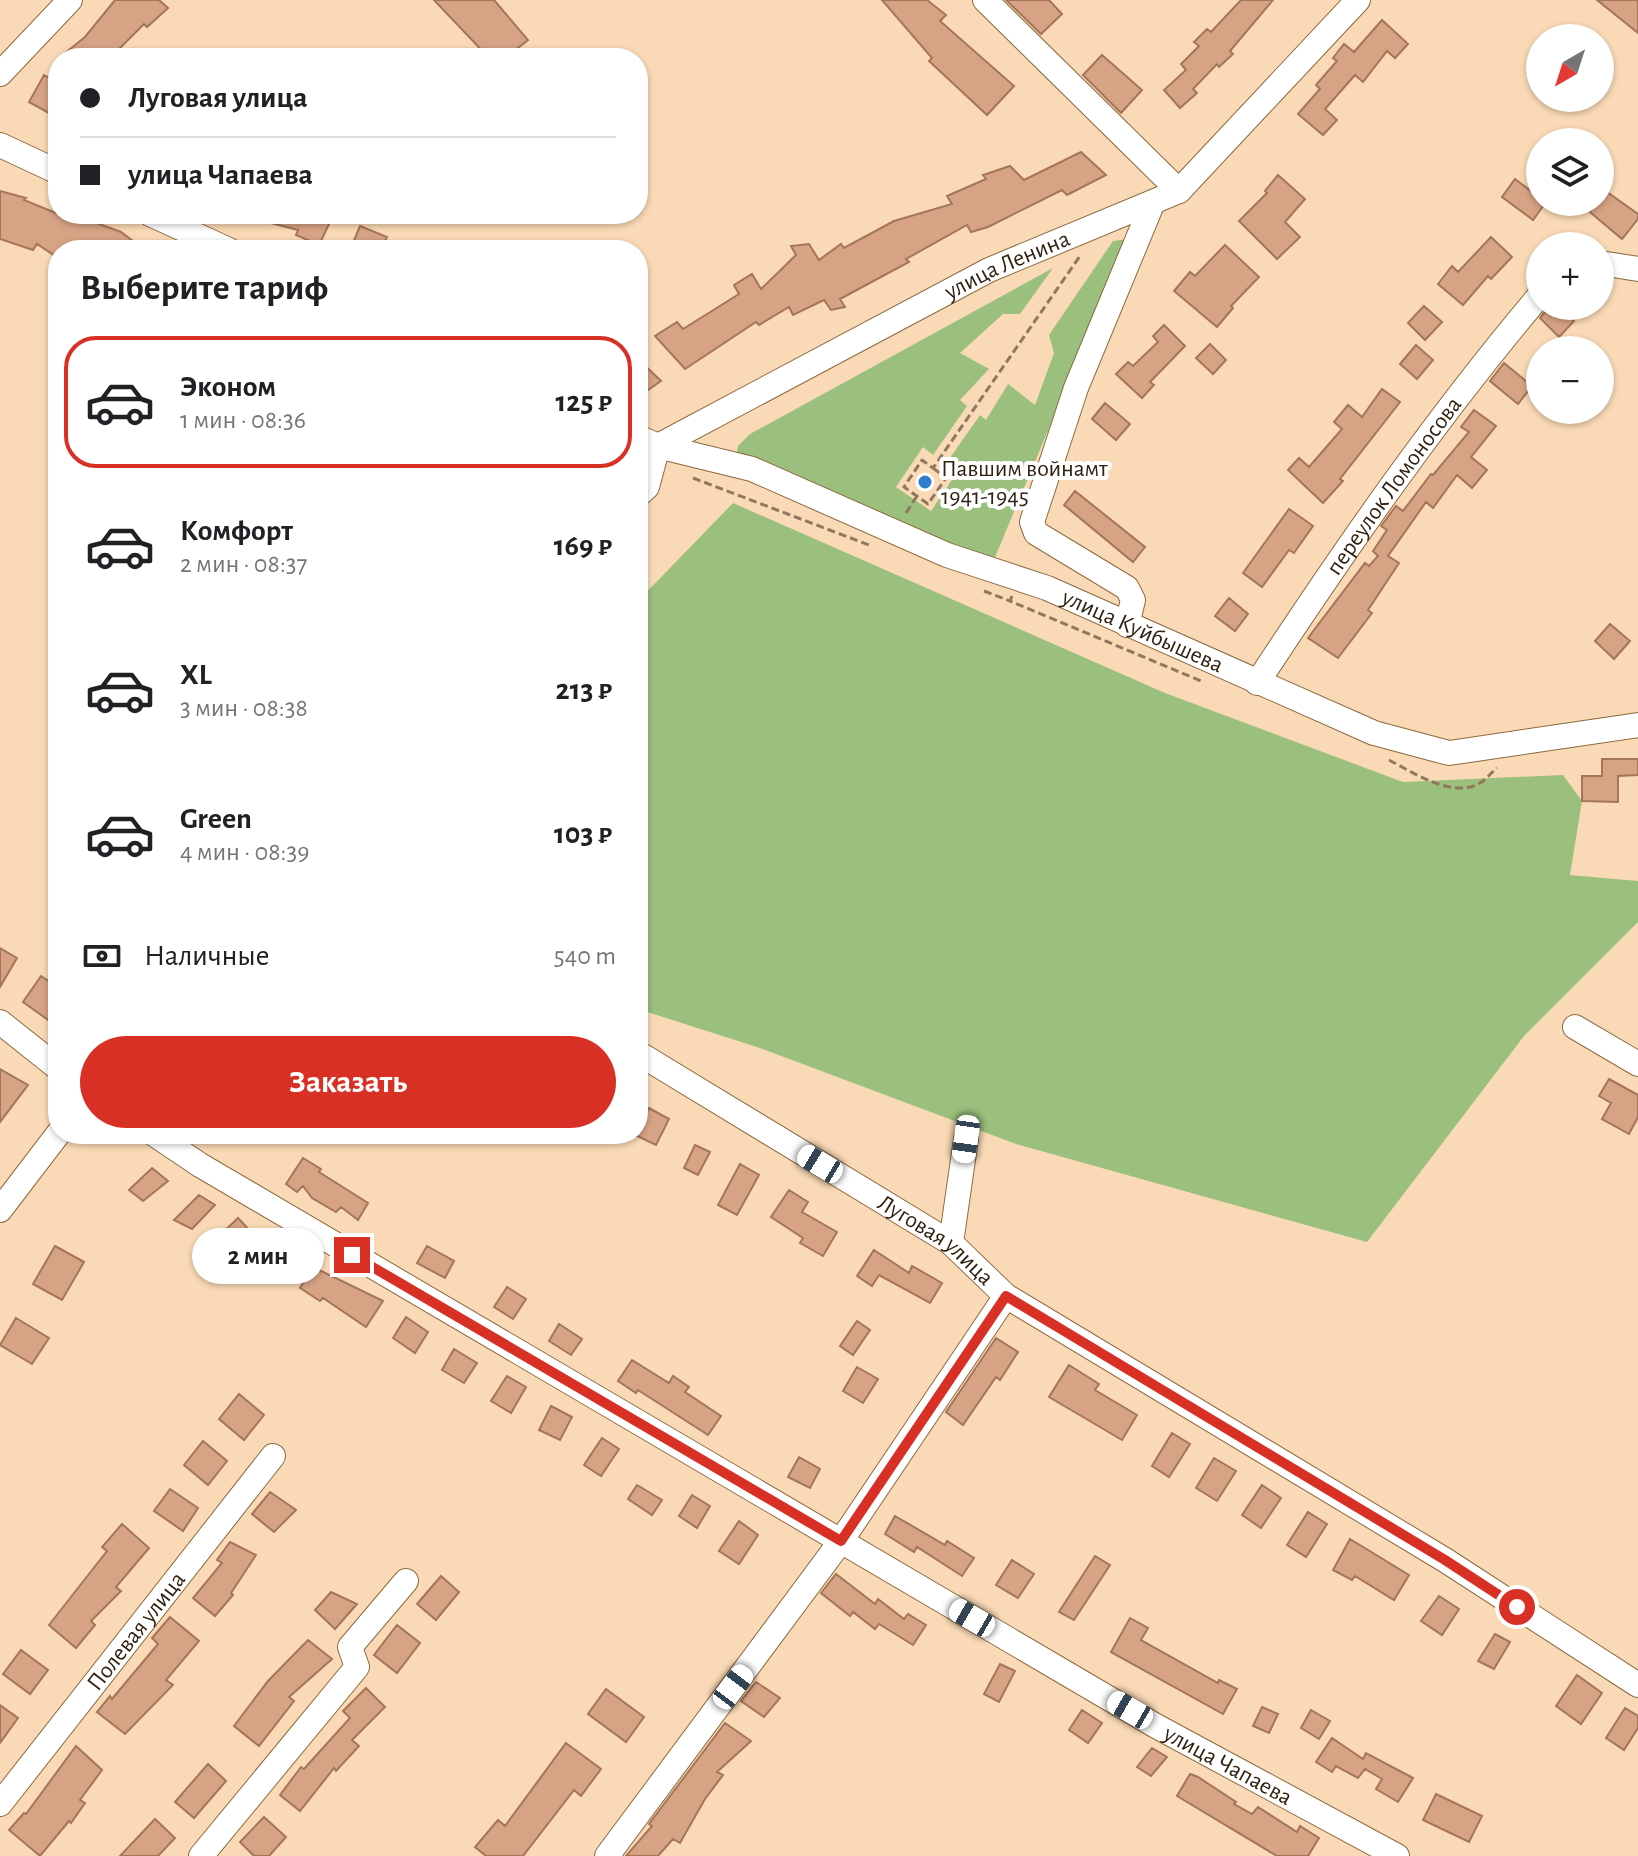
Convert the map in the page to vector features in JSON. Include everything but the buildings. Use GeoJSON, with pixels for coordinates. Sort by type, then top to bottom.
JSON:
{"type":"FeatureCollection","features":[{"type":"Feature","properties":{"kind":"street"},"geometry":{"type":"LineString","coordinates":[[0,74],[70,0]]}},
{"type":"Feature","properties":{"kind":"street"},"geometry":{"type":"LineString","coordinates":[[985,0],[1179,191]]}},
{"type":"Feature","properties":{"kind":"street","name":"улица Ленина"},"geometry":{"type":"LineString","coordinates":[[650,449],[989,270],[1179,191],[1358,0]]}},
{"type":"Feature","properties":{"kind":"street"},"geometry":{"type":"LineString","coordinates":[[0,145],[48,167]]}},
{"type":"Feature","properties":{"kind":"street"},"geometry":{"type":"LineString","coordinates":[[1127,625],[1133,600],[1127,588],[1036,533],[1032,522],[1076,388],[1153,202]]}},
{"type":"Feature","properties":{"kind":"street"},"geometry":{"type":"LineString","coordinates":[[172,224],[207,240]]}},
{"type":"Feature","properties":{"kind":"street"},"geometry":{"type":"LineString","coordinates":[[1614,265],[1638,269]]}},
{"type":"Feature","properties":{"kind":"street","name":"переулок Ломоносова"},"geometry":{"type":"LineString","coordinates":[[1257,683],[1354,536],[1488,357],[1526,312]]}},
{"type":"Feature","properties":{"kind":"street"},"geometry":{"type":"LineString","coordinates":[[648,474],[650,449]]}},
{"type":"Feature","properties":{"kind":"street","name":"улица Куйбышева"},"geometry":{"type":"LineString","coordinates":[[650,449],[752,469],[947,555],[1047,588],[1374,733],[1449,753],[1638,725]]}},
{"type":"Feature","properties":{"kind":"street"},"geometry":{"type":"LineString","coordinates":[[0,1022],[48,1060]]}},
{"type":"Feature","properties":{"kind":"street"},"geometry":{"type":"LineString","coordinates":[[1575,1027],[1638,1064]]}},
{"type":"Feature","properties":{"kind":"street","name":"Луговая улица"},"geometry":{"type":"LineString","coordinates":[[648,1059],[951,1243],[1006,1296],[1445,1560],[1638,1685]]}},
{"type":"Feature","properties":{"kind":"street"},"geometry":{"type":"LineString","coordinates":[[951,1243],[966,1139]]}},
{"type":"Feature","properties":{"kind":"street"},"geometry":{"type":"LineString","coordinates":[[0,1210],[50,1144]]}},
{"type":"Feature","properties":{"kind":"street","name":"улица Чапаева"},"geometry":{"type":"LineString","coordinates":[[169,1144],[1156,1726],[1397,1856]]}},
{"type":"Feature","properties":{"kind":"street"},"geometry":{"type":"LineString","coordinates":[[607,1856],[841,1541],[1006,1296]]}},
{"type":"Feature","properties":{"kind":"street","name":"Полевая улица"},"geometry":{"type":"LineString","coordinates":[[0,1804],[273,1456]]}},
{"type":"Feature","properties":{"kind":"street"},"geometry":{"type":"LineString","coordinates":[[201,1856],[357,1667],[350,1647],[406,1581]]}},
{"type":"Feature","properties":{"kind":"path"},"geometry":{"type":"LineString","coordinates":[[933,468],[1103,223]]}},
{"type":"Feature","properties":{"kind":"path"},"geometry":{"type":"LineString","coordinates":[[650,449],[754,499],[882,550]]}},
{"type":"Feature","properties":{"kind":"path"},"geometry":{"type":"LineString","coordinates":[[922,460],[933,468],[946,478],[928,504],[904,487],[922,460]]}},
{"type":"Feature","properties":{"kind":"path"},"geometry":{"type":"LineString","coordinates":[[981,590],[1010,601]]}},
{"type":"Feature","properties":{"kind":"green space"},"geometry":{"type":"Polygon","coordinates":[[[1128,239],[993,562],[741,457],[737,452],[738,446],[750,434],[1053,268],[1020,314],[1003,314],[960,353],[989,369],[960,400],[967,406],[933,455],[923,447],[896,487],[931,511],[956,474],[945,465],[980,415],[986,420],[1008,384],[1035,405],[1054,353],[1049,335],[1113,241],[1128,239]]]}},
{"type":"Feature","properties":{"kind":"green space"},"geometry":{"type":"Polygon","coordinates":[[[733,503],[1165,693],[1403,782],[1563,775],[1582,801],[1570,875],[1638,881],[1638,922],[1524,1036],[1367,1242],[1016,1144],[757,1047],[648,1012],[648,591],[733,503]]]}},
{"type":"Feature","properties":{"kind":"place","name":"Павшим войнамт 1941-1945"},"geometry":{"type":"Point","coordinates":[925,482]}},
{"type":"Feature","properties":{"kind":"route"},"geometry":{"type":"LineString","coordinates":[[352,1255],[841,1541],[1006,1296],[1445,1560],[1517,1607]]}}]}
